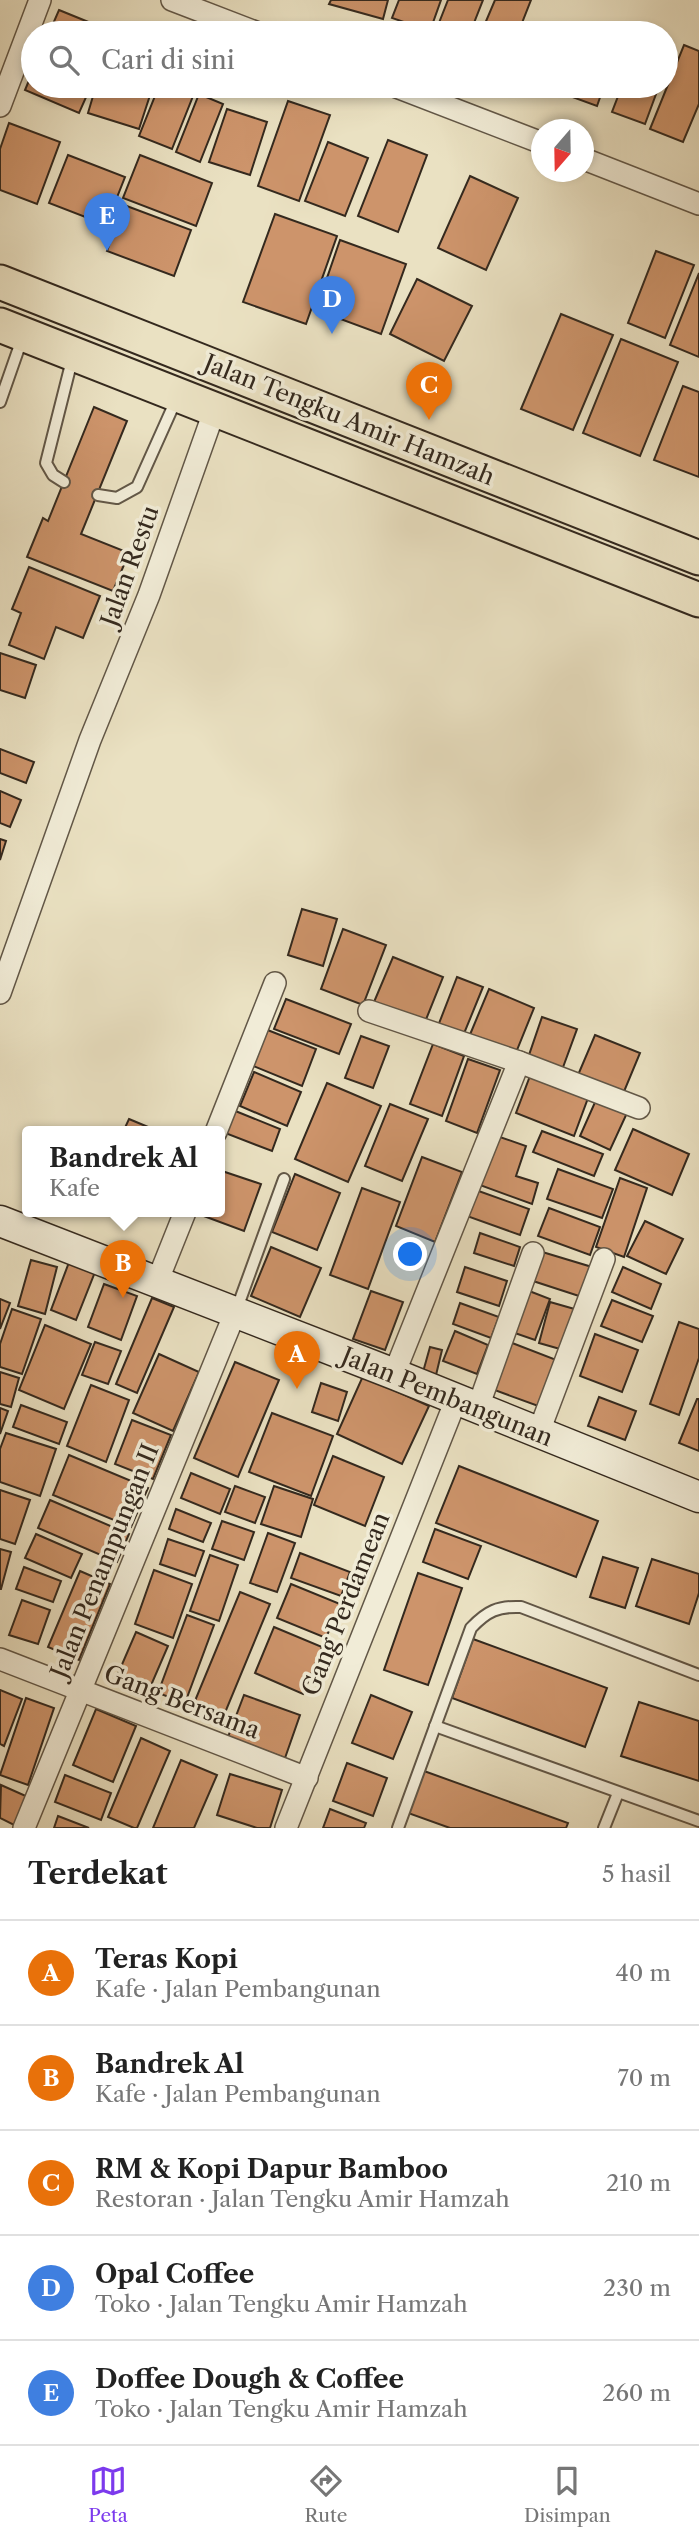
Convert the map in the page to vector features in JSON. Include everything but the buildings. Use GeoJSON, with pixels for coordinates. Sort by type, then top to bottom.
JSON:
{"type":"FeatureCollection","features":[{"type":"Feature","properties":{"kind":"main road","name":"Jalan Tengku Amir Hamzah"},"geometry":{"type":"LineString","coordinates":[[0,282],[699,558]]}},
{"type":"Feature","properties":{"kind":"main road","name":"Jalan Tengku Amir Hamzah"},"geometry":{"type":"LineString","coordinates":[[12,330],[699,600]]}},
{"type":"Feature","properties":{"kind":"main road"},"geometry":{"type":"LineString","coordinates":[[399,480],[413,445]]}},
{"type":"Feature","properties":{"kind":"street"},"geometry":{"type":"LineString","coordinates":[[32,21],[40,0]]}},
{"type":"Feature","properties":{"kind":"street"},"geometry":{"type":"LineString","coordinates":[[172,0],[227,21]]}},
{"type":"Feature","properties":{"kind":"street"},"geometry":{"type":"LineString","coordinates":[[0,106],[21,50]]}},
{"type":"Feature","properties":{"kind":"street"},"geometry":{"type":"LineString","coordinates":[[425,98],[531,139]]}},
{"type":"Feature","properties":{"kind":"street"},"geometry":{"type":"LineString","coordinates":[[594,163],[699,204]]}},
{"type":"Feature","properties":{"kind":"street","name":"Jalan Restu"},"geometry":{"type":"LineString","coordinates":[[0,993],[90,740],[149,595],[215,409]]}},
{"type":"Feature","properties":{"kind":"street"},"geometry":{"type":"LineString","coordinates":[[218,1126],[275,983]]}},
{"type":"Feature","properties":{"kind":"street"},"geometry":{"type":"LineString","coordinates":[[369,1011],[519,1062],[639,1108]]}},
{"type":"Feature","properties":{"kind":"street"},"geometry":{"type":"LineString","coordinates":[[394,1374],[519,1062]]}},
{"type":"Feature","properties":{"kind":"street"},"geometry":{"type":"LineString","coordinates":[[157,1282],[182,1217]]}},
{"type":"Feature","properties":{"kind":"street","name":"Jalan Pembangunan"},"geometry":{"type":"LineString","coordinates":[[0,1221],[394,1374],[699,1497]]}},
{"type":"Feature","properties":{"kind":"street","name":"Gang Perdamean"},"geometry":{"type":"LineString","coordinates":[[286,1828],[533,1253]]}},
{"type":"Feature","properties":{"kind":"street"},"geometry":{"type":"LineString","coordinates":[[538,1434],[604,1259]]}},
{"type":"Feature","properties":{"kind":"street","name":"Jalan Penampungan II"},"geometry":{"type":"LineString","coordinates":[[24,1828],[234,1313]]}},
{"type":"Feature","properties":{"kind":"street","name":"Gang Bersama"},"geometry":{"type":"LineString","coordinates":[[0,1659],[307,1778]]}},
{"type":"Feature","properties":{"kind":"lane"},"geometry":{"type":"LineString","coordinates":[[0,402],[12,330]]}},
{"type":"Feature","properties":{"kind":"lane"},"geometry":{"type":"LineString","coordinates":[[64,482],[53,475],[46,463],[74,353]]}},
{"type":"Feature","properties":{"kind":"lane"},"geometry":{"type":"LineString","coordinates":[[98,495],[117,498],[137,487],[178,394]]}},
{"type":"Feature","properties":{"kind":"lane"},"geometry":{"type":"LineString","coordinates":[[234,1313],[284,1179]]}},
{"type":"Feature","properties":{"kind":"lane"},"geometry":{"type":"LineString","coordinates":[[397,1828],[471,1628],[485,1612],[502,1606],[521,1606],[699,1675]]}},
{"type":"Feature","properties":{"kind":"lane"},"geometry":{"type":"LineString","coordinates":[[435,1726],[699,1821]]}},
{"type":"Feature","properties":{"kind":"lane"},"geometry":{"type":"LineString","coordinates":[[604,1828],[618,1793]]}},
{"type":"Feature","properties":{"kind":"place","name":"Doffee Dough & Coffee"},"geometry":{"type":"Point","coordinates":[107,251]}},
{"type":"Feature","properties":{"kind":"place","name":"Opal Coffee"},"geometry":{"type":"Point","coordinates":[332,334]}},
{"type":"Feature","properties":{"kind":"place","name":"RM & Kopi Dapur Bamboo"},"geometry":{"type":"Point","coordinates":[429,420]}},
{"type":"Feature","properties":{"kind":"place","name":"Bandrek Al"},"geometry":{"type":"Point","coordinates":[123,1298]}},
{"type":"Feature","properties":{"kind":"place","name":"Teras Kopi"},"geometry":{"type":"Point","coordinates":[297,1389]}}]}
